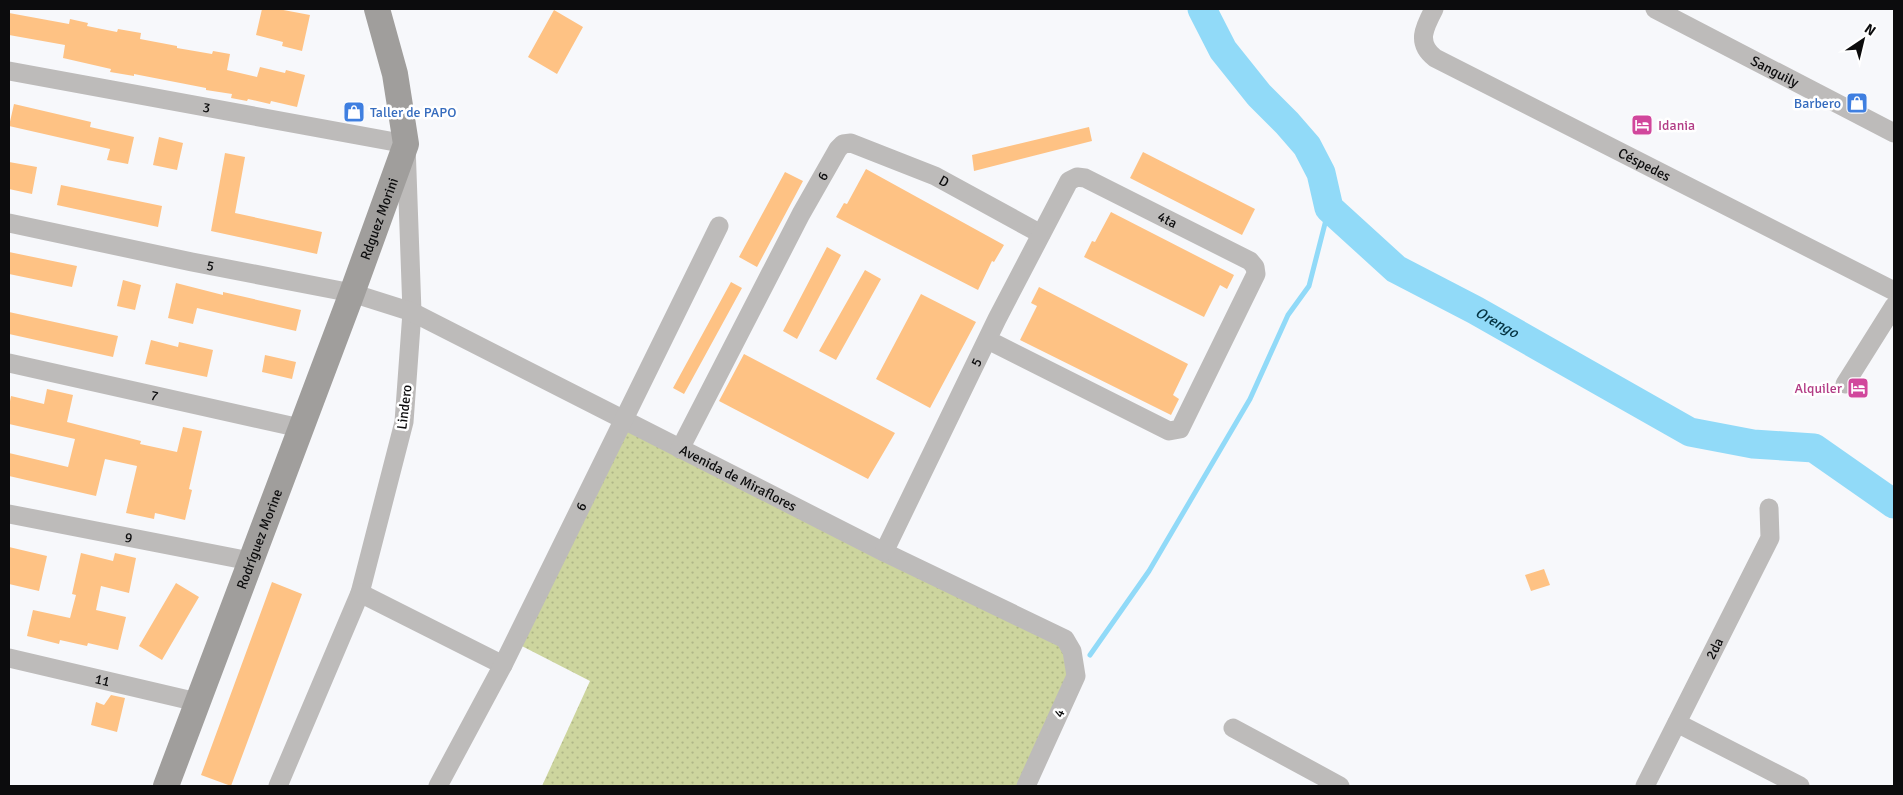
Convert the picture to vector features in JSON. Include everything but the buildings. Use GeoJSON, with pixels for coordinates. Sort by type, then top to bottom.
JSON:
{"type":"FeatureCollection","features":[{"type":"Feature","properties":{"kind":"street","name":"Lindero"},"geometry":{"type":"LineString","coordinates":[[278,786],[360,593],[404,422],[412,312],[406,144],[395,74],[377,9]]}},
{"type":"Feature","properties":{"kind":"street","name":"Sanguily"},"geometry":{"type":"LineString","coordinates":[[1655,9],[1894,133]]}},
{"type":"Feature","properties":{"kind":"street","name":"Céspedes"},"geometry":{"type":"LineString","coordinates":[[1431,14],[1424,33],[1423,44],[1427,52],[1436,58],[1894,291]]}},
{"type":"Feature","properties":{"kind":"street","name":"3"},"geometry":{"type":"LineString","coordinates":[[9,71],[406,144]]}},
{"type":"Feature","properties":{"kind":"street","name":"D"},"geometry":{"type":"LineString","coordinates":[[843,144],[851,143],[934,176],[1041,234]]}},
{"type":"Feature","properties":{"kind":"street","name":"Rdguez Morini"},"geometry":{"type":"LineString","coordinates":[[352,293],[406,144]]}},
{"type":"Feature","properties":{"kind":"street","name":"6"},"geometry":{"type":"LineString","coordinates":[[680,449],[801,214],[838,149],[843,144]]}},
{"type":"Feature","properties":{"kind":"street","name":"5"},"geometry":{"type":"LineString","coordinates":[[884,552],[997,319],[1069,182],[1077,177]]}},
{"type":"Feature","properties":{"kind":"street","name":"4ta"},"geometry":{"type":"LineString","coordinates":[[988,340],[1168,431],[1180,429],[1256,274],[1255,267],[1242,256],[1085,178],[1077,177]]}},
{"type":"Feature","properties":{"kind":"street","name":"5"},"geometry":{"type":"LineString","coordinates":[[9,223],[192,262],[352,293],[412,312]]}},
{"type":"Feature","properties":{"kind":"street","name":"6"},"geometry":{"type":"LineString","coordinates":[[438,786],[503,665],[719,226]]}},
{"type":"Feature","properties":{"kind":"street","name":"Rodríguez Morine"},"geometry":{"type":"LineString","coordinates":[[166,786],[352,293]]}},
{"type":"Feature","properties":{"kind":"street"},"geometry":{"type":"LineString","coordinates":[[1845,384],[1894,306]]}},
{"type":"Feature","properties":{"kind":"street","name":"Avenida de Miraflores"},"geometry":{"type":"LineString","coordinates":[[412,312],[884,552],[1065,639]]}},
{"type":"Feature","properties":{"kind":"street","name":"7"},"geometry":{"type":"LineString","coordinates":[[9,363],[300,428]]}},
{"type":"Feature","properties":{"kind":"street","name":"2da"},"geometry":{"type":"LineString","coordinates":[[1645,786],[1770,538],[1769,508]]}},
{"type":"Feature","properties":{"kind":"street","name":"9"},"geometry":{"type":"LineString","coordinates":[[9,514],[250,561]]}},
{"type":"Feature","properties":{"kind":"street"},"geometry":{"type":"LineString","coordinates":[[360,593],[503,665]]}},
{"type":"Feature","properties":{"kind":"street","name":"4"},"geometry":{"type":"LineString","coordinates":[[1026,786],[1076,676],[1072,651],[1065,639]]}},
{"type":"Feature","properties":{"kind":"street","name":"11"},"geometry":{"type":"LineString","coordinates":[[9,658],[197,702]]}},
{"type":"Feature","properties":{"kind":"street"},"geometry":{"type":"LineString","coordinates":[[1677,723],[1800,786]]}},
{"type":"Feature","properties":{"kind":"street"},"geometry":{"type":"LineString","coordinates":[[1234,728],[1340,786]]}},
{"type":"Feature","properties":{"kind":"green space"},"geometry":{"type":"Polygon","coordinates":[[[624,421],[1065,639],[1076,676],[1026,786],[542,786],[590,681],[514,642],[624,421]]]}},
{"type":"Feature","properties":{"kind":"waterway","name":"Orengo"},"geometry":{"type":"LineString","coordinates":[[1202,9],[1223,50],[1259,95],[1307,146],[1321,173],[1329,208],[1396,269],[1475,310],[1690,432],[1753,444],[1814,448],[1894,504]]}},
{"type":"Feature","properties":{"kind":"waterway"},"geometry":{"type":"LineString","coordinates":[[1090,655],[1149,571],[1250,399],[1288,315],[1309,286],[1329,208]]}},
{"type":"Feature","properties":{"kind":"place","name":"Barbero"},"geometry":{"type":"Point","coordinates":[1857,103]}},
{"type":"Feature","properties":{"kind":"place","name":"Taller de PAPO"},"geometry":{"type":"Point","coordinates":[354,112]}},
{"type":"Feature","properties":{"kind":"place","name":"Idania"},"geometry":{"type":"Point","coordinates":[1642,125]}},
{"type":"Feature","properties":{"kind":"place","name":"Alquiler"},"geometry":{"type":"Point","coordinates":[1858,388]}}]}
